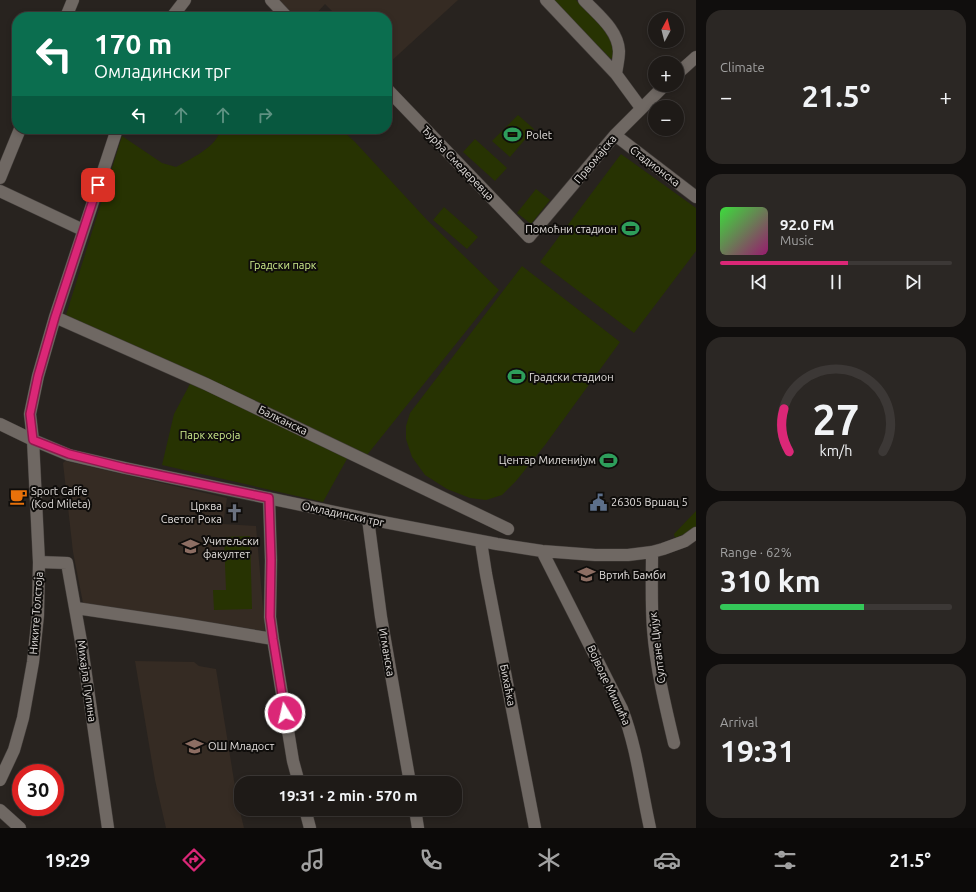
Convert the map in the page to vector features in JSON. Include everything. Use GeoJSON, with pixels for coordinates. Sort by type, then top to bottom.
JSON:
{"type":"FeatureCollection","features":[{"type":"Feature","properties":{"kind":"street"},"geometry":{"type":"LineString","coordinates":[[68,12],[73,0]]}},
{"type":"Feature","properties":{"kind":"street"},"geometry":{"type":"LineString","coordinates":[[176,12],[185,0]]}},
{"type":"Feature","properties":{"kind":"street"},"geometry":{"type":"LineString","coordinates":[[271,0],[283,12]]}},
{"type":"Feature","properties":{"kind":"street"},"geometry":{"type":"LineString","coordinates":[[546,0],[616,74],[641,108]]}},
{"type":"Feature","properties":{"kind":"street"},"geometry":{"type":"LineString","coordinates":[[584,0],[611,29],[616,37],[619,52],[616,74]]}},
{"type":"Feature","properties":{"kind":"street"},"geometry":{"type":"LineString","coordinates":[[684,67],[696,56]]}},
{"type":"Feature","properties":{"kind":"street","name":"Првомајска"},"geometry":{"type":"LineString","coordinates":[[529,237],[615,135],[658,92]]}},
{"type":"Feature","properties":{"kind":"street","name":"Ђурђа Смедеревца"},"geometry":{"type":"LineString","coordinates":[[392,94],[529,237]]}},
{"type":"Feature","properties":{"kind":"street"},"geometry":{"type":"LineString","coordinates":[[0,178],[18,134]]}},
{"type":"Feature","properties":{"kind":"street","name":"Никите Толстоја"},"geometry":{"type":"LineString","coordinates":[[0,780],[20,734],[28,690],[38,616],[39,562],[33,440],[30,414],[38,376],[55,317],[115,134]]}},
{"type":"Feature","properties":{"kind":"street","name":"Стадионска"},"geometry":{"type":"LineString","coordinates":[[615,135],[696,197]]}},
{"type":"Feature","properties":{"kind":"street"},"geometry":{"type":"LineString","coordinates":[[0,191],[83,230]]}},
{"type":"Feature","properties":{"kind":"street","name":"Балканска"},"geometry":{"type":"LineString","coordinates":[[55,317],[206,384],[508,529]]}},
{"type":"Feature","properties":{"kind":"street","name":"Омладински трг"},"geometry":{"type":"LineString","coordinates":[[0,424],[33,440],[69,454],[136,470],[482,542],[542,551],[613,556],[655,552],[684,541],[696,533]]}},
{"type":"Feature","properties":{"kind":"street"},"geometry":{"type":"LineString","coordinates":[[269,498],[271,560],[270,617],[293,761],[297,776]]}},
{"type":"Feature","properties":{"kind":"street","name":"Игманска"},"geometry":{"type":"LineString","coordinates":[[368,519],[381,617],[409,776]]}},
{"type":"Feature","properties":{"kind":"street","name":"Бихаћка"},"geometry":{"type":"LineString","coordinates":[[482,542],[486,574],[535,828]]}},
{"type":"Feature","properties":{"kind":"street","name":"Војводе Мишића"},"geometry":{"type":"LineString","coordinates":[[542,551],[622,709],[636,757],[650,828]]}},
{"type":"Feature","properties":{"kind":"street","name":"Султане Цијук"},"geometry":{"type":"LineString","coordinates":[[655,552],[652,610],[655,647],[662,694],[674,743]]}},
{"type":"Feature","properties":{"kind":"street","name":"Михајла Пупина"},"geometry":{"type":"LineString","coordinates":[[39,562],[67,563],[76,608],[108,828]]}},
{"type":"Feature","properties":{"kind":"street"},"geometry":{"type":"LineString","coordinates":[[76,608],[273,639]]}},
{"type":"Feature","properties":{"kind":"street"},"geometry":{"type":"LineString","coordinates":[[0,810],[20,828]]}},
{"type":"Feature","properties":{"kind":"street"},"geometry":{"type":"LineString","coordinates":[[307,816],[310,828]]}},
{"type":"Feature","properties":{"kind":"street"},"geometry":{"type":"LineString","coordinates":[[416,816],[418,828]]}},
{"type":"Feature","properties":{"kind":"shaded area"},"geometry":{"type":"Polygon","coordinates":[[[274,0],[458,0],[392,60],[392,12],[333,12],[325,4],[318,12],[287,12],[274,0]]]}},
{"type":"Feature","properties":{"kind":"shaded area"},"geometry":{"type":"Polygon","coordinates":[[[65,461],[227,498],[223,524],[256,526],[265,631],[83,603],[73,552],[63,463],[65,461]]]}},
{"type":"Feature","properties":{"kind":"shaded area"},"geometry":{"type":"Polygon","coordinates":[[[135,661],[194,662],[199,666],[216,669],[234,780],[234,816],[241,816],[244,828],[166,828],[155,780],[135,661]]]}},
{"type":"Feature","properties":{"kind":"green space"},"geometry":{"type":"Polygon","coordinates":[[[553,0],[576,0],[610,34],[614,42],[613,59],[610,58],[553,0]]]}},
{"type":"Feature","properties":{"kind":"green space","name":"Polet"},"geometry":{"type":"Polygon","coordinates":[[[518,115],[534,129],[510,157],[492,141],[518,115]]]}},
{"type":"Feature","properties":{"kind":"green space","name":"Градски парк"},"geometry":{"type":"Polygon","coordinates":[[[346,134],[427,220],[499,290],[367,455],[66,315],[122,136],[162,163],[176,167],[203,151],[215,141],[218,135],[346,134]]]}},
{"type":"Feature","properties":{"kind":"green space"},"geometry":{"type":"Polygon","coordinates":[[[475,139],[507,168],[495,181],[463,152],[475,139]]]}},
{"type":"Feature","properties":{"kind":"green space","name":"Помоћни стадион"},"geometry":{"type":"Polygon","coordinates":[[[621,154],[696,208],[696,251],[634,333],[540,262],[621,154]]]}},
{"type":"Feature","properties":{"kind":"green space"},"geometry":{"type":"Polygon","coordinates":[[[536,189],[550,200],[531,224],[517,213],[536,189]]]}},
{"type":"Feature","properties":{"kind":"green space"},"geometry":{"type":"Polygon","coordinates":[[[444,207],[478,237],[467,249],[433,220],[444,207]]]}},
{"type":"Feature","properties":{"kind":"green space","name":"Градски стадион"},"geometry":{"type":"Polygon","coordinates":[[[522,266],[620,342],[545,445],[516,481],[502,495],[486,500],[470,498],[447,489],[425,475],[412,457],[406,439],[406,426],[410,413],[522,266]]]}},
{"type":"Feature","properties":{"kind":"green space","name":"Парк хероја"},"geometry":{"type":"Polygon","coordinates":[[[191,382],[348,457],[323,502],[162,465],[174,414],[191,382]]]}},
{"type":"Feature","properties":{"kind":"green space"},"geometry":{"type":"Polygon","coordinates":[[[696,511],[696,529],[675,538],[674,534],[696,511]]]}},
{"type":"Feature","properties":{"kind":"green space"},"geometry":{"type":"Polygon","coordinates":[[[250,536],[252,609],[214,610],[213,590],[226,590],[224,537],[250,536]]]}},
{"type":"Feature","properties":{"kind":"place","name":"Polet"},"geometry":{"type":"Point","coordinates":[513,135]}},
{"type":"Feature","properties":{"kind":"place","name":"Помоћни стадион"},"geometry":{"type":"Point","coordinates":[630,229]}},
{"type":"Feature","properties":{"kind":"place","name":"Градски стадион"},"geometry":{"type":"Point","coordinates":[516,377]}},
{"type":"Feature","properties":{"kind":"place","name":"Центар Миленијум"},"geometry":{"type":"Point","coordinates":[609,460]}},
{"type":"Feature","properties":{"kind":"place","name":"Sport Caffe (Kod Mileta)"},"geometry":{"type":"Point","coordinates":[18,497]}},
{"type":"Feature","properties":{"kind":"place","name":"26305 Вршац 5"},"geometry":{"type":"Point","coordinates":[598,502]}},
{"type":"Feature","properties":{"kind":"place","name":"Црква Светог Рока"},"geometry":{"type":"Point","coordinates":[235,512]}},
{"type":"Feature","properties":{"kind":"place","name":"Учитељски факултет"},"geometry":{"type":"Point","coordinates":[190,547]}},
{"type":"Feature","properties":{"kind":"place","name":"Вртић Бамби"},"geometry":{"type":"Point","coordinates":[586,575]}},
{"type":"Feature","properties":{"kind":"place","name":"ОШ Младост"},"geometry":{"type":"Point","coordinates":[195,746]}},
{"type":"Feature","properties":{"kind":"route"},"geometry":{"type":"LineString","coordinates":[[98,185],[55,317],[38,376],[30,414],[33,440],[69,454],[125,468],[269,498],[271,560],[270,617],[285,713]]}}]}
